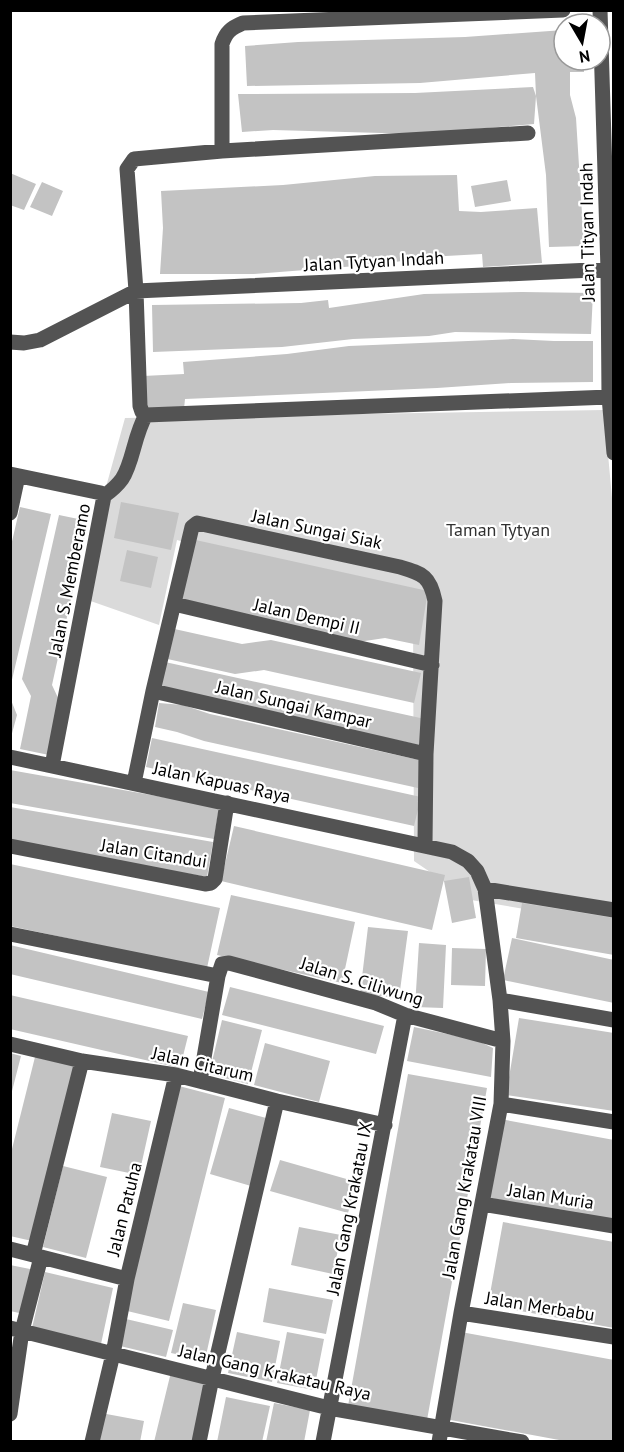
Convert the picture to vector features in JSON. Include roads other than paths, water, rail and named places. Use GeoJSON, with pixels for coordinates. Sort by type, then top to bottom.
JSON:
{"type":"FeatureCollection","features":[{"type":"Feature","properties":{"kind":"street"},"geometry":{"type":"LineString","coordinates":[[222,151],[222,44],[232,27],[254,23],[563,10]]}},
{"type":"Feature","properties":{"kind":"street","name":"Jalan Tityan Indah"},"geometry":{"type":"LineString","coordinates":[[600,10],[611,270],[609,397],[614,453]]}},
{"type":"Feature","properties":{"kind":"street"},"geometry":{"type":"LineString","coordinates":[[528,134],[222,151],[134,159],[127,169],[136,291],[140,406],[146,415],[609,397]]}},
{"type":"Feature","properties":{"kind":"street","name":"Jalan Tytyan Indah"},"geometry":{"type":"LineString","coordinates":[[136,291],[611,270]]}},
{"type":"Feature","properties":{"kind":"street"},"geometry":{"type":"LineString","coordinates":[[10,342],[24,343],[40,340],[136,291]]}},
{"type":"Feature","properties":{"kind":"street"},"geometry":{"type":"LineString","coordinates":[[104,496],[124,477],[138,430],[146,415]]}},
{"type":"Feature","properties":{"kind":"street"},"geometry":{"type":"LineString","coordinates":[[10,513],[14,475]]}},
{"type":"Feature","properties":{"kind":"street","name":"Jalan S. Memberamo"},"geometry":{"type":"LineString","coordinates":[[14,475],[101,493],[104,496],[52,766]]}},
{"type":"Feature","properties":{"kind":"street","name":"Jalan Sungai Siak"},"geometry":{"type":"LineString","coordinates":[[134,783],[192,527],[197,523],[400,567],[420,573],[430,582],[435,601],[426,754],[425,845]]}},
{"type":"Feature","properties":{"kind":"street","name":"Jalan Dempi II"},"geometry":{"type":"LineString","coordinates":[[174,604],[432,665]]}},
{"type":"Feature","properties":{"kind":"street","name":"Jalan Sungai Kampar"},"geometry":{"type":"LineString","coordinates":[[153,691],[426,754]]}},
{"type":"Feature","properties":{"kind":"street","name":"Jalan Kapuas Raya"},"geometry":{"type":"LineString","coordinates":[[10,758],[425,845]]}},
{"type":"Feature","properties":{"kind":"street","name":"Jalan Citandui"},"geometry":{"type":"LineString","coordinates":[[10,846],[205,884],[211,883],[215,879],[227,804]]}},
{"type":"Feature","properties":{"kind":"street","name":"Jalan Gang Krakatau VIII"},"geometry":{"type":"LineString","coordinates":[[425,845],[453,852],[468,861],[477,871],[485,889],[500,1000],[503,1041],[501,1104],[440,1434]]}},
{"type":"Feature","properties":{"kind":"street"},"geometry":{"type":"LineString","coordinates":[[485,889],[614,910]]}},
{"type":"Feature","properties":{"kind":"street"},"geometry":{"type":"LineString","coordinates":[[10,934],[218,976],[200,1081]]}},
{"type":"Feature","properties":{"kind":"street","name":"Jalan S. Ciliwung"},"geometry":{"type":"LineString","coordinates":[[218,976],[222,964],[229,963],[376,1003],[405,1015],[503,1041]]}},
{"type":"Feature","properties":{"kind":"street"},"geometry":{"type":"LineString","coordinates":[[500,1000],[614,1020]]}},
{"type":"Feature","properties":{"kind":"street","name":"Jalan Gang Krakatau IX"},"geometry":{"type":"LineString","coordinates":[[323,1442],[386,1125],[405,1015]]}},
{"type":"Feature","properties":{"kind":"street","name":"Jalan Citarum"},"geometry":{"type":"LineString","coordinates":[[10,1044],[82,1061],[177,1075],[277,1101],[386,1125]]}},
{"type":"Feature","properties":{"kind":"street"},"geometry":{"type":"LineString","coordinates":[[10,1414],[16,1330],[37,1256],[82,1061]]}},
{"type":"Feature","properties":{"kind":"street","name":"Jalan Patuha"},"geometry":{"type":"LineString","coordinates":[[92,1442],[177,1075]]}},
{"type":"Feature","properties":{"kind":"street"},"geometry":{"type":"LineString","coordinates":[[199,1442],[277,1101]]}},
{"type":"Feature","properties":{"kind":"street"},"geometry":{"type":"LineString","coordinates":[[501,1104],[614,1122]]}},
{"type":"Feature","properties":{"kind":"street","name":"Jalan Muria"},"geometry":{"type":"LineString","coordinates":[[482,1204],[614,1226]]}},
{"type":"Feature","properties":{"kind":"street"},"geometry":{"type":"LineString","coordinates":[[10,1249],[128,1279]]}},
{"type":"Feature","properties":{"kind":"street","name":"Jalan Merbabu"},"geometry":{"type":"LineString","coordinates":[[461,1313],[614,1337]]}},
{"type":"Feature","properties":{"kind":"street","name":"Jalan Gang Krakatau Raya"},"geometry":{"type":"LineString","coordinates":[[16,1330],[440,1434],[522,1442]]}},
{"type":"Feature","properties":{"kind":"park label","name":"Taman Tytyan"},"geometry":{"type":"Point","coordinates":[498,529]}}]}
